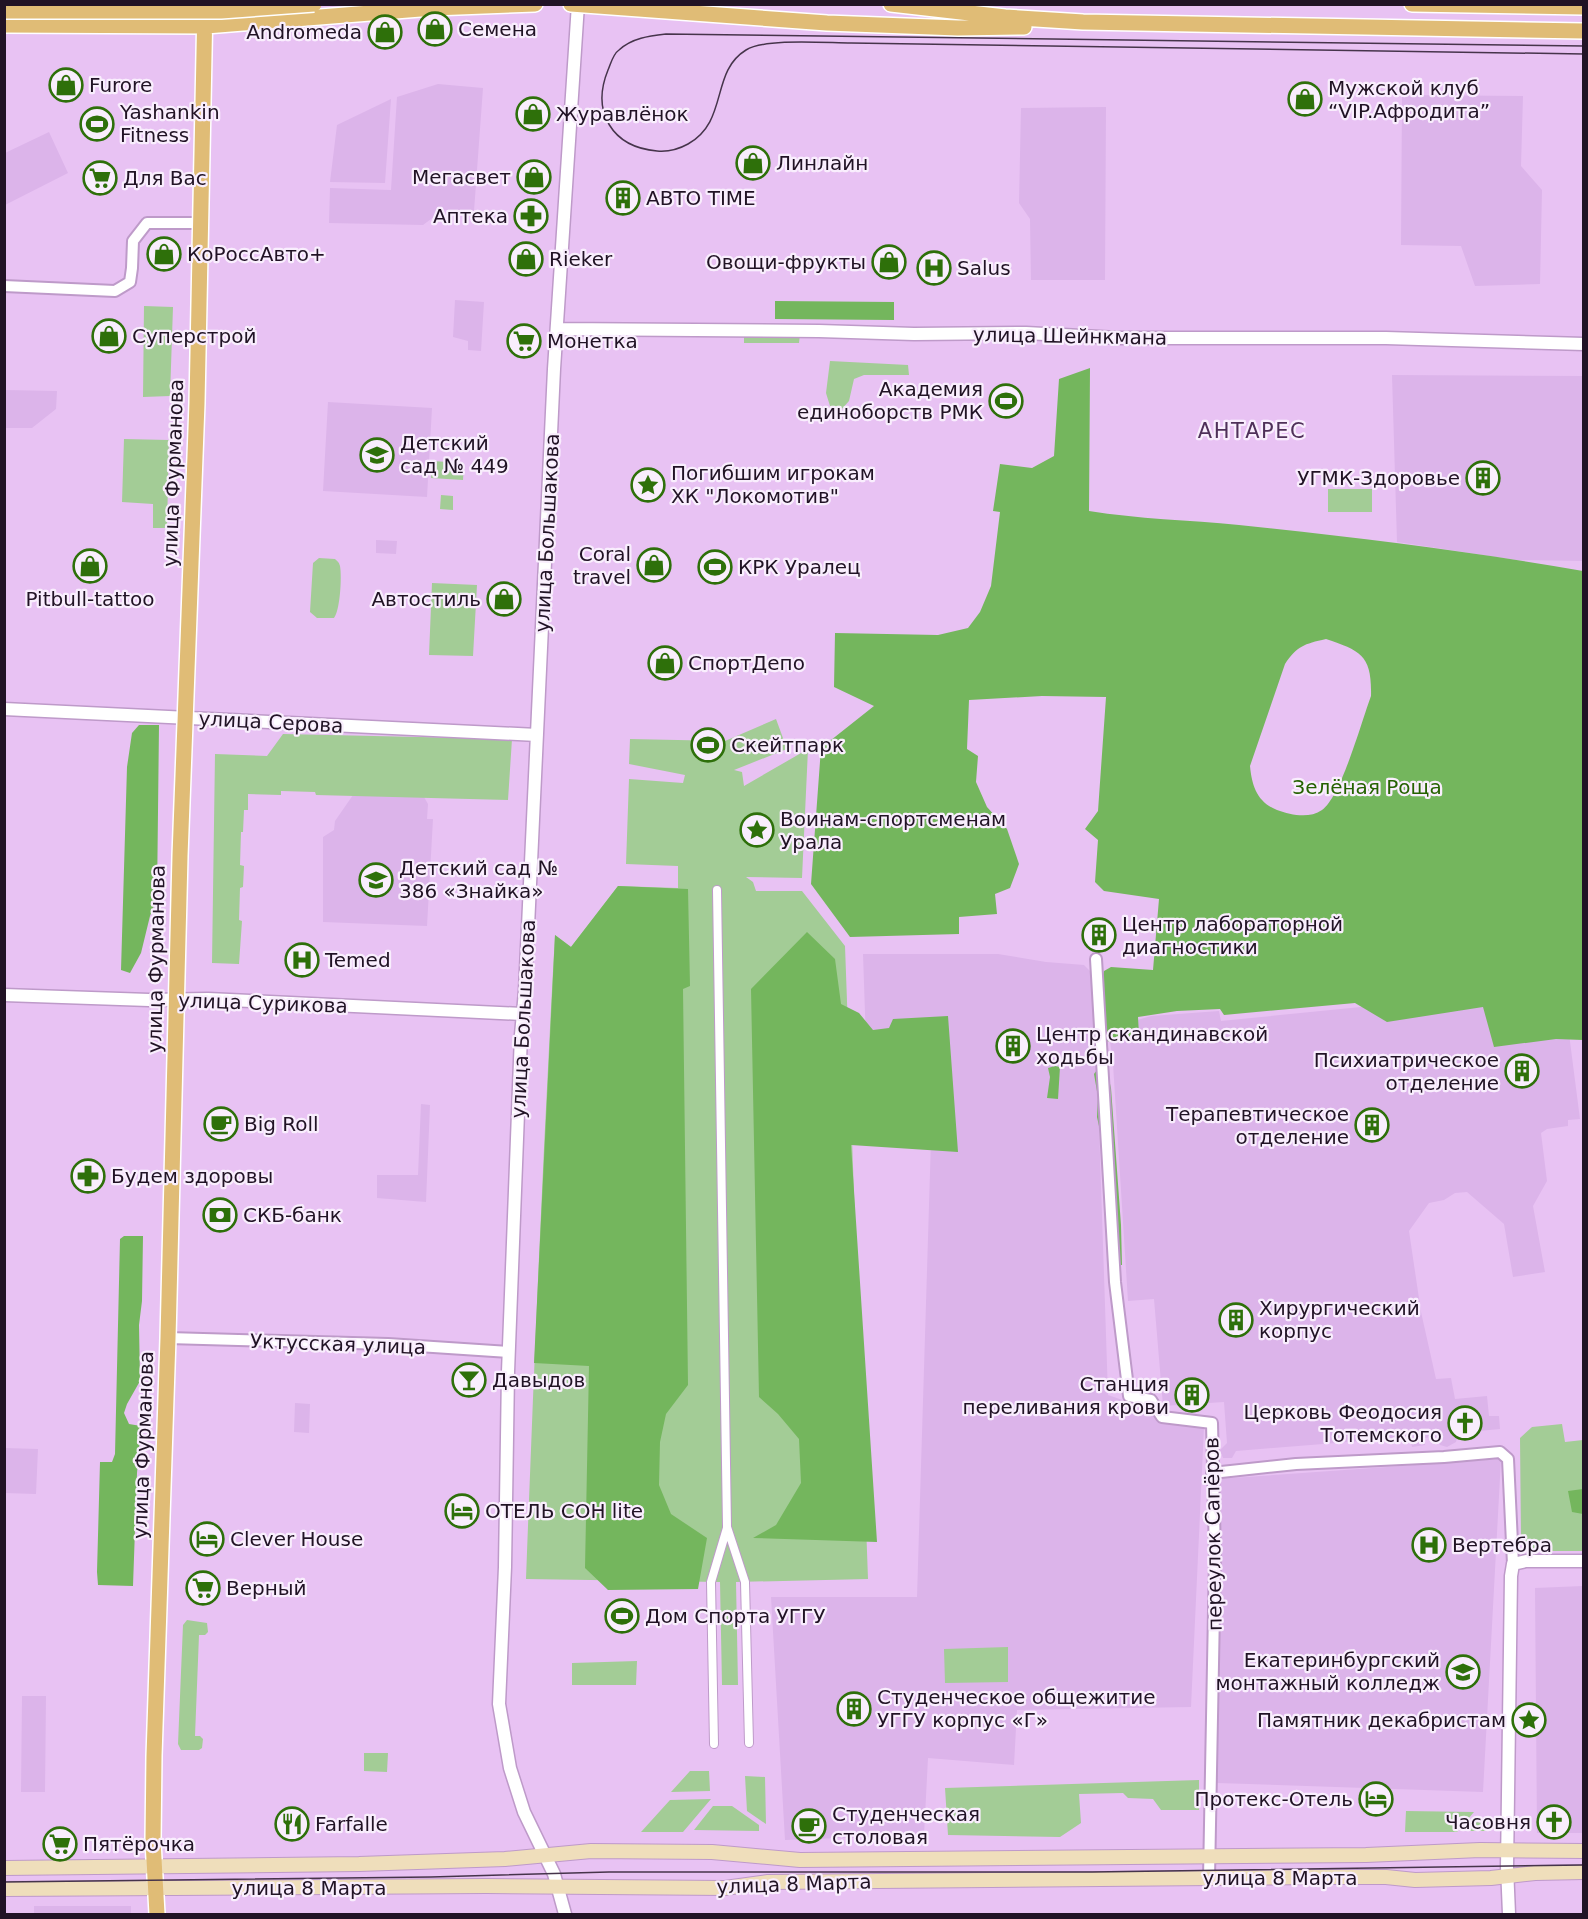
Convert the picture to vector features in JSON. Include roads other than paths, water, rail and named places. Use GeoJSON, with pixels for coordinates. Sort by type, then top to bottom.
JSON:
{"type":"FeatureCollection","features":[{"type":"Feature","properties":{"kind":"main road","name":"улица Фурманова"},"geometry":{"type":"LineString","coordinates":[[158,1914],[153,1766],[201,223],[205,4]]}},
{"type":"Feature","properties":{"kind":"main road"},"geometry":{"type":"LineString","coordinates":[[4,11],[221,11],[314,4]]}},
{"type":"Feature","properties":{"kind":"main road"},"geometry":{"type":"LineString","coordinates":[[4,25],[206,26],[433,8],[535,4]]}},
{"type":"Feature","properties":{"kind":"main road"},"geometry":{"type":"LineString","coordinates":[[571,4],[827,23],[958,28],[1057,27],[1083,22]]}},
{"type":"Feature","properties":{"kind":"main road"},"geometry":{"type":"LineString","coordinates":[[891,4],[1005,17],[1083,22],[1584,31]]}},
{"type":"Feature","properties":{"kind":"main road"},"geometry":{"type":"LineString","coordinates":[[1412,4],[1584,7]]}},
{"type":"Feature","properties":{"kind":"main road","name":"улица 8 Марта"},"geometry":{"type":"LineString","coordinates":[[4,1868],[368,1863],[505,1859],[591,1851],[712,1852],[800,1860],[1366,1855],[1479,1850],[1584,1851]]}},
{"type":"Feature","properties":{"kind":"main road","name":"улица 8 Марта"},"geometry":{"type":"LineString","coordinates":[[4,1889],[559,1886],[725,1888],[768,1882],[1374,1877],[1415,1881],[1584,1872]]}},
{"type":"Feature","properties":{"kind":"street","name":"улица Большакова"},"geometry":{"type":"LineString","coordinates":[[565,1914],[559,1886],[524,1812],[510,1768],[500,1704],[509,1352],[522,1014],[557,329],[578,5]]}},
{"type":"Feature","properties":{"kind":"street"},"geometry":{"type":"LineString","coordinates":[[4,286],[115,291],[129,282],[133,241],[147,223],[201,223]]}},
{"type":"Feature","properties":{"kind":"street","name":"улица Шейнкмана"},"geometry":{"type":"LineString","coordinates":[[557,329],[914,334],[1026,333],[1118,338],[1386,338],[1584,344]]}},
{"type":"Feature","properties":{"kind":"street","name":"улица Серова"},"geometry":{"type":"LineString","coordinates":[[4,709],[537,735]]}},
{"type":"Feature","properties":{"kind":"street"},"geometry":{"type":"LineString","coordinates":[[714,1744],[711,1582],[727,1527],[717,890]]}},
{"type":"Feature","properties":{"kind":"street","name":"переулок Сапёров"},"geometry":{"type":"LineString","coordinates":[[1096,960],[1115,1282],[1129,1396],[1151,1400],[1162,1417],[1212,1423],[1215,1557],[1209,1878]]}},
{"type":"Feature","properties":{"kind":"street","name":"улица Сурикова"},"geometry":{"type":"LineString","coordinates":[[4,995],[208,999],[522,1014]]}},
{"type":"Feature","properties":{"kind":"street","name":"Уктусская улица"},"geometry":{"type":"LineString","coordinates":[[168,1338],[387,1344],[509,1352]]}},
{"type":"Feature","properties":{"kind":"street"},"geometry":{"type":"LineString","coordinates":[[1212,1473],[1296,1464],[1444,1457],[1496,1452],[1508,1459],[1513,1564],[1507,1876],[1509,1914]]}},
{"type":"Feature","properties":{"kind":"street"},"geometry":{"type":"LineString","coordinates":[[727,1527],[745,1582],[749,1743]]}},
{"type":"Feature","properties":{"kind":"street"},"geometry":{"type":"LineString","coordinates":[[1513,1564],[1526,1561],[1584,1561]]}},
{"type":"Feature","properties":{"kind":"tram line"},"geometry":{"type":"LineString","coordinates":[[1584,46],[666,34],[635,40],[617,52],[612,59],[603,85],[602,100],[609,125],[617,135],[641,148],[665,151],[685,146],[701,134],[715,110],[723,83],[735,59],[746,50],[767,44],[812,42],[1584,54]]}},
{"type":"Feature","properties":{"kind":"tram line"},"geometry":{"type":"LineString","coordinates":[[4,1882],[431,1877],[609,1872],[1092,1872],[1584,1865]]}},
{"type":"Feature","properties":{"kind":"place","name":"Семена"},"geometry":{"type":"Point","coordinates":[435,29]}},
{"type":"Feature","properties":{"kind":"place","name":"Andromeda"},"geometry":{"type":"Point","coordinates":[385,32]}},
{"type":"Feature","properties":{"kind":"place","name":"Furore"},"geometry":{"type":"Point","coordinates":[66,85]}},
{"type":"Feature","properties":{"kind":"place","name":"Мужской клуб “VIP.Афродита”"},"geometry":{"type":"Point","coordinates":[1305,99]}},
{"type":"Feature","properties":{"kind":"place","name":"Журавлёнок"},"geometry":{"type":"Point","coordinates":[533,114]}},
{"type":"Feature","properties":{"kind":"place","name":"Yashankin Fitness"},"geometry":{"type":"Point","coordinates":[97,124]}},
{"type":"Feature","properties":{"kind":"place","name":"Линлайн"},"geometry":{"type":"Point","coordinates":[753,163]}},
{"type":"Feature","properties":{"kind":"place","name":"Мегасвет"},"geometry":{"type":"Point","coordinates":[534,177]}},
{"type":"Feature","properties":{"kind":"place","name":"Для Вас"},"geometry":{"type":"Point","coordinates":[100,178]}},
{"type":"Feature","properties":{"kind":"place","name":"АВТО TIME"},"geometry":{"type":"Point","coordinates":[623,198]}},
{"type":"Feature","properties":{"kind":"place","name":"Аптека"},"geometry":{"type":"Point","coordinates":[531,216]}},
{"type":"Feature","properties":{"kind":"place","name":"КоРоссАвто+"},"geometry":{"type":"Point","coordinates":[164,254]}},
{"type":"Feature","properties":{"kind":"place","name":"Rieker"},"geometry":{"type":"Point","coordinates":[526,259]}},
{"type":"Feature","properties":{"kind":"place","name":"Овощи-фрукты"},"geometry":{"type":"Point","coordinates":[889,262]}},
{"type":"Feature","properties":{"kind":"place","name":"Salus"},"geometry":{"type":"Point","coordinates":[934,268]}},
{"type":"Feature","properties":{"kind":"place","name":"Суперстрой"},"geometry":{"type":"Point","coordinates":[109,336]}},
{"type":"Feature","properties":{"kind":"place","name":"Монетка"},"geometry":{"type":"Point","coordinates":[524,341]}},
{"type":"Feature","properties":{"kind":"place","name":"Академия единоборств РМК"},"geometry":{"type":"Point","coordinates":[1006,401]}},
{"type":"Feature","properties":{"kind":"place","name":"Детский сад № 449"},"geometry":{"type":"Point","coordinates":[377,455]}},
{"type":"Feature","properties":{"kind":"place","name":"УГМК-Здоровье"},"geometry":{"type":"Point","coordinates":[1483,478]}},
{"type":"Feature","properties":{"kind":"place","name":"Погибшим игрокам ХК \"Локомотив\""},"geometry":{"type":"Point","coordinates":[648,485]}},
{"type":"Feature","properties":{"kind":"place","name":"Coral travel"},"geometry":{"type":"Point","coordinates":[654,565]}},
{"type":"Feature","properties":{"kind":"place","name":"Pitbull-tattoo"},"geometry":{"type":"Point","coordinates":[90,566]}},
{"type":"Feature","properties":{"kind":"place","name":"КРК Уралец"},"geometry":{"type":"Point","coordinates":[715,567]}},
{"type":"Feature","properties":{"kind":"place","name":"Автостиль"},"geometry":{"type":"Point","coordinates":[504,599]}},
{"type":"Feature","properties":{"kind":"place","name":"СпортДепо"},"geometry":{"type":"Point","coordinates":[665,663]}},
{"type":"Feature","properties":{"kind":"place","name":"Скейтпарк"},"geometry":{"type":"Point","coordinates":[708,745]}},
{"type":"Feature","properties":{"kind":"place","name":"Воинам-спортсменам Урала"},"geometry":{"type":"Point","coordinates":[757,830]}},
{"type":"Feature","properties":{"kind":"place","name":"Детский сад № 386 «Знайка»"},"geometry":{"type":"Point","coordinates":[376,880]}},
{"type":"Feature","properties":{"kind":"place","name":"Центр лабораторной диагностики"},"geometry":{"type":"Point","coordinates":[1099,935]}},
{"type":"Feature","properties":{"kind":"place","name":"Temed"},"geometry":{"type":"Point","coordinates":[302,960]}},
{"type":"Feature","properties":{"kind":"place","name":"Центр скандинавской ходьбы"},"geometry":{"type":"Point","coordinates":[1013,1046]}},
{"type":"Feature","properties":{"kind":"place","name":"Психиатрическое отделение"},"geometry":{"type":"Point","coordinates":[1522,1071]}},
{"type":"Feature","properties":{"kind":"place","name":"Big Roll"},"geometry":{"type":"Point","coordinates":[221,1124]}},
{"type":"Feature","properties":{"kind":"place","name":"Терапевтическое отделение"},"geometry":{"type":"Point","coordinates":[1372,1125]}},
{"type":"Feature","properties":{"kind":"place","name":"Будем здоровы"},"geometry":{"type":"Point","coordinates":[88,1176]}},
{"type":"Feature","properties":{"kind":"place","name":"СКБ-банк"},"geometry":{"type":"Point","coordinates":[220,1215]}},
{"type":"Feature","properties":{"kind":"place","name":"Хирургический корпус"},"geometry":{"type":"Point","coordinates":[1236,1320]}},
{"type":"Feature","properties":{"kind":"place","name":"Давыдов"},"geometry":{"type":"Point","coordinates":[469,1380]}},
{"type":"Feature","properties":{"kind":"place","name":"Станция переливания крови"},"geometry":{"type":"Point","coordinates":[1192,1395]}},
{"type":"Feature","properties":{"kind":"place","name":"Церковь Феодосия Тотемского"},"geometry":{"type":"Point","coordinates":[1465,1423]}},
{"type":"Feature","properties":{"kind":"place","name":"ОТЕЛЬ СОН lite"},"geometry":{"type":"Point","coordinates":[462,1511]}},
{"type":"Feature","properties":{"kind":"place","name":"Clever House"},"geometry":{"type":"Point","coordinates":[207,1539]}},
{"type":"Feature","properties":{"kind":"place","name":"Вертебра"},"geometry":{"type":"Point","coordinates":[1429,1545]}},
{"type":"Feature","properties":{"kind":"place","name":"Верный"},"geometry":{"type":"Point","coordinates":[203,1588]}},
{"type":"Feature","properties":{"kind":"place","name":"Дом Спорта УГГУ"},"geometry":{"type":"Point","coordinates":[622,1616]}},
{"type":"Feature","properties":{"kind":"place","name":"Екатеринбургский монтажный колледж"},"geometry":{"type":"Point","coordinates":[1463,1672]}},
{"type":"Feature","properties":{"kind":"place","name":"Студенческое общежитие УГГУ корпус «Г»"},"geometry":{"type":"Point","coordinates":[854,1709]}},
{"type":"Feature","properties":{"kind":"place","name":"Памятник декабристам"},"geometry":{"type":"Point","coordinates":[1529,1720]}},
{"type":"Feature","properties":{"kind":"place","name":"Протекс-Отель"},"geometry":{"type":"Point","coordinates":[1376,1799]}},
{"type":"Feature","properties":{"kind":"place","name":"Часовня"},"geometry":{"type":"Point","coordinates":[1554,1822]}},
{"type":"Feature","properties":{"kind":"place","name":"Farfalle"},"geometry":{"type":"Point","coordinates":[292,1824]}},
{"type":"Feature","properties":{"kind":"place","name":"Студенческая столовая"},"geometry":{"type":"Point","coordinates":[809,1826]}},
{"type":"Feature","properties":{"kind":"place","name":"Пятёрочка"},"geometry":{"type":"Point","coordinates":[60,1844]}},
{"type":"Feature","properties":{"kind":"district","name":"АНТАРЕС"},"geometry":{"type":"Point","coordinates":[1252,431]}},
{"type":"Feature","properties":{"kind":"park label","name":"Зелёная Роща"},"geometry":{"type":"Point","coordinates":[1367,787]}}]}
